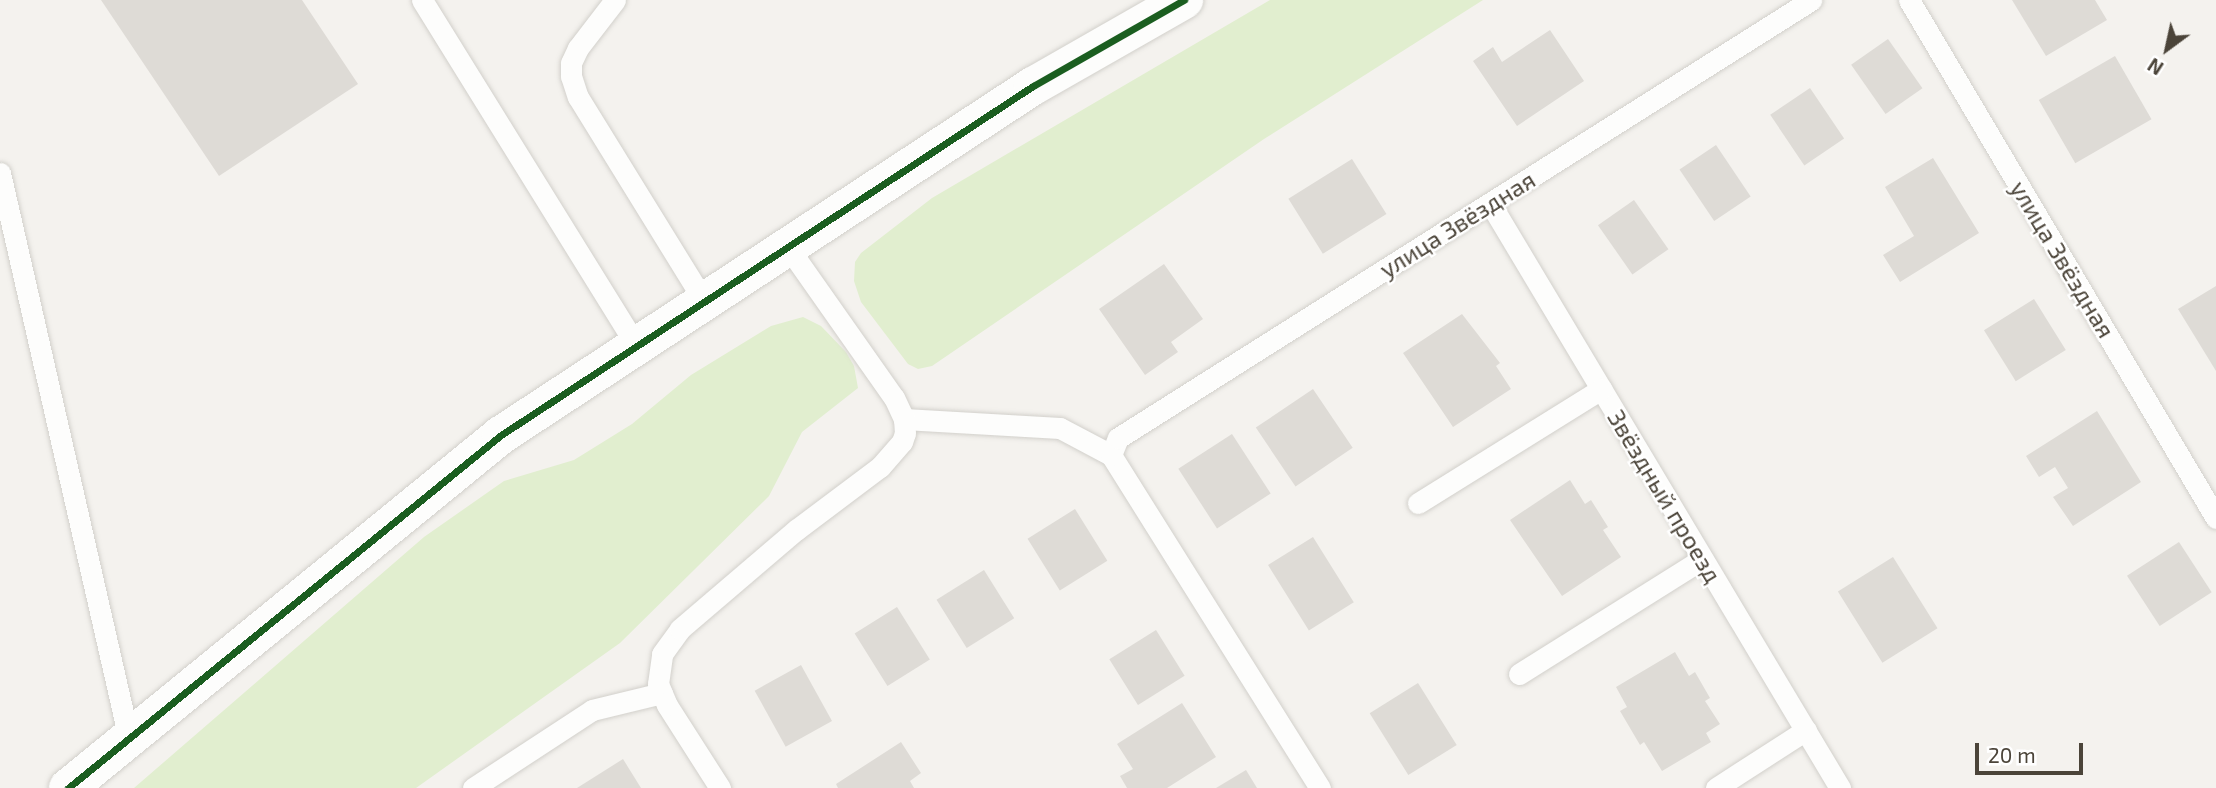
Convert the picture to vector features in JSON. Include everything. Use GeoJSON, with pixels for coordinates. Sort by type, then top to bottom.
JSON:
{"type":"FeatureCollection","features":[{"type":"Feature","properties":{"kind":"street"},"geometry":{"type":"LineString","coordinates":[[68,788],[501,435],[1033,86],[1184,0]]}},
{"type":"Feature","properties":{"kind":"lane"},"geometry":{"type":"LineString","coordinates":[[422,0],[636,345]]}},
{"type":"Feature","properties":{"kind":"lane"},"geometry":{"type":"LineString","coordinates":[[615,0],[575,53],[570,68],[573,83],[578,97],[704,301]]}},
{"type":"Feature","properties":{"kind":"lane","name":"улица Звёздная"},"geometry":{"type":"LineString","coordinates":[[1111,455],[1118,438],[1811,0]]}},
{"type":"Feature","properties":{"kind":"lane","name":"улица Звёздная"},"geometry":{"type":"LineString","coordinates":[[1909,0],[2216,518]]}},
{"type":"Feature","properties":{"kind":"lane"},"geometry":{"type":"LineString","coordinates":[[0,173],[129,739]]}},
{"type":"Feature","properties":{"kind":"lane","name":"Звёздный проезд"},"geometry":{"type":"LineString","coordinates":[[1490,203],[1840,788]]}},
{"type":"Feature","properties":{"kind":"lane"},"geometry":{"type":"LineString","coordinates":[[720,788],[658,684],[662,654],[680,629],[796,530],[880,467],[902,442],[904,419],[894,398],[788,247]]}},
{"type":"Feature","properties":{"kind":"lane"},"geometry":{"type":"LineString","coordinates":[[1418,503],[1601,389]]}},
{"type":"Feature","properties":{"kind":"lane"},"geometry":{"type":"LineString","coordinates":[[904,419],[1060,428],[1111,455],[1320,788]]}},
{"type":"Feature","properties":{"kind":"lane"},"geometry":{"type":"LineString","coordinates":[[1518,674],[1702,559]]}},
{"type":"Feature","properties":{"kind":"lane"},"geometry":{"type":"LineString","coordinates":[[474,788],[592,710],[662,692]]}},
{"type":"Feature","properties":{"kind":"lane"},"geometry":{"type":"LineString","coordinates":[[1716,788],[1806,730]]}},
{"type":"Feature","properties":{"kind":"green space"},"geometry":{"type":"Polygon","coordinates":[[[1270,0],[1483,0],[1264,139],[932,366],[918,369],[908,364],[861,302],[854,281],[855,262],[861,253],[932,198],[1270,0]]]}},
{"type":"Feature","properties":{"kind":"green space"},"geometry":{"type":"Polygon","coordinates":[[[803,317],[821,326],[846,352],[854,366],[858,388],[802,432],[769,496],[620,643],[416,788],[134,788],[424,537],[504,481],[574,460],[632,424],[691,375],[771,326],[803,317]]]}},
{"type":"Feature","properties":{"kind":"building"},"geometry":{"type":"Polygon","coordinates":[[[101,0],[302,0],[358,84],[219,176],[101,0]]]}},
{"type":"Feature","properties":{"kind":"building"},"geometry":{"type":"Polygon","coordinates":[[[2012,0],[2095,0],[2107,20],[2046,56],[2012,0]]]}},
{"type":"Feature","properties":{"kind":"building"},"geometry":{"type":"Polygon","coordinates":[[[1550,30],[1584,81],[1517,126],[1473,61],[1493,47],[1502,62],[1550,30]]]}},
{"type":"Feature","properties":{"kind":"building"},"geometry":{"type":"Polygon","coordinates":[[[1888,39],[1922,88],[1886,114],[1851,65],[1888,39]]]}},
{"type":"Feature","properties":{"kind":"building"},"geometry":{"type":"Polygon","coordinates":[[[2115,56],[2152,119],[2075,163],[2039,100],[2115,56]]]}},
{"type":"Feature","properties":{"kind":"building"},"geometry":{"type":"Polygon","coordinates":[[[1810,88],[1844,139],[1804,165],[1770,115],[1810,88]]]}},
{"type":"Feature","properties":{"kind":"building"},"geometry":{"type":"Polygon","coordinates":[[[1716,145],[1751,196],[1714,221],[1680,170],[1716,145]]]}},
{"type":"Feature","properties":{"kind":"building"},"geometry":{"type":"Polygon","coordinates":[[[1933,158],[1979,233],[1900,282],[1883,255],[1914,236],[1885,187],[1933,158]]]}},
{"type":"Feature","properties":{"kind":"building"},"geometry":{"type":"Polygon","coordinates":[[[1352,159],[1386,214],[1323,254],[1288,199],[1352,159]]]}},
{"type":"Feature","properties":{"kind":"building"},"geometry":{"type":"Polygon","coordinates":[[[1634,200],[1668,249],[1632,274],[1598,225],[1634,200]]]}},
{"type":"Feature","properties":{"kind":"building"},"geometry":{"type":"Polygon","coordinates":[[[1164,264],[1203,319],[1171,342],[1178,352],[1145,375],[1099,309],[1164,264]]]}},
{"type":"Feature","properties":{"kind":"building"},"geometry":{"type":"Polygon","coordinates":[[[2216,286],[2216,371],[2178,309],[2216,286]]]}},
{"type":"Feature","properties":{"kind":"building"},"geometry":{"type":"Polygon","coordinates":[[[2034,299],[2066,350],[2016,381],[1984,330],[2034,299]]]}},
{"type":"Feature","properties":{"kind":"building"},"geometry":{"type":"Polygon","coordinates":[[[1462,314],[1500,363],[1496,366],[1511,389],[1453,427],[1403,353],[1462,314]]]}},
{"type":"Feature","properties":{"kind":"building"},"geometry":{"type":"Polygon","coordinates":[[[1313,389],[1353,448],[1295,486],[1256,428],[1313,389]]]}},
{"type":"Feature","properties":{"kind":"building"},"geometry":{"type":"Polygon","coordinates":[[[2097,411],[2141,482],[2073,526],[2053,497],[2068,488],[2055,467],[2039,477],[2026,456],[2097,411]]]}},
{"type":"Feature","properties":{"kind":"building"},"geometry":{"type":"Polygon","coordinates":[[[1232,434],[1271,494],[1217,528],[1178,469],[1232,434]]]}},
{"type":"Feature","properties":{"kind":"building"},"geometry":{"type":"Polygon","coordinates":[[[1570,480],[1585,504],[1591,500],[1608,527],[1603,530],[1621,557],[1562,596],[1510,520],[1570,480]]]}},
{"type":"Feature","properties":{"kind":"building"},"geometry":{"type":"Polygon","coordinates":[[[1075,509],[1107,561],[1060,590],[1028,539],[1075,509]]]}},
{"type":"Feature","properties":{"kind":"building"},"geometry":{"type":"Polygon","coordinates":[[[1313,537],[1354,602],[1309,630],[1268,565],[1313,537]]]}},
{"type":"Feature","properties":{"kind":"building"},"geometry":{"type":"Polygon","coordinates":[[[2179,542],[2212,592],[2160,626],[2127,576],[2179,542]]]}},
{"type":"Feature","properties":{"kind":"building"},"geometry":{"type":"Polygon","coordinates":[[[1893,557],[1938,628],[1882,663],[1838,591],[1893,557]]]}},
{"type":"Feature","properties":{"kind":"building"},"geometry":{"type":"Polygon","coordinates":[[[984,570],[1014,618],[967,648],[937,600],[984,570]]]}},
{"type":"Feature","properties":{"kind":"building"},"geometry":{"type":"Polygon","coordinates":[[[897,607],[930,660],[887,686],[855,633],[897,607]]]}},
{"type":"Feature","properties":{"kind":"building"},"geometry":{"type":"Polygon","coordinates":[[[1156,630],[1185,676],[1138,705],[1109,659],[1156,630]]]}},
{"type":"Feature","properties":{"kind":"building"},"geometry":{"type":"Polygon","coordinates":[[[1675,652],[1689,676],[1695,672],[1710,698],[1705,701],[1720,724],[1706,733],[1711,742],[1662,771],[1644,742],[1640,745],[1620,711],[1627,707],[1616,687],[1675,652]]]}},
{"type":"Feature","properties":{"kind":"building"},"geometry":{"type":"Polygon","coordinates":[[[801,665],[832,721],[786,747],[755,691],[801,665]]]}},
{"type":"Feature","properties":{"kind":"building"},"geometry":{"type":"Polygon","coordinates":[[[1418,683],[1457,745],[1408,775],[1370,713],[1418,683]]]}},
{"type":"Feature","properties":{"kind":"building"},"geometry":{"type":"Polygon","coordinates":[[[1182,703],[1216,757],[1167,788],[1127,788],[1120,776],[1133,769],[1117,744],[1182,703]]]}},
{"type":"Feature","properties":{"kind":"building"},"geometry":{"type":"Polygon","coordinates":[[[901,742],[921,773],[910,781],[914,788],[838,788],[836,784],[901,742]]]}},
{"type":"Feature","properties":{"kind":"building"},"geometry":{"type":"Polygon","coordinates":[[[623,759],[641,788],[577,788],[623,759]]]}},
{"type":"Feature","properties":{"kind":"building"},"geometry":{"type":"Polygon","coordinates":[[[1246,770],[1257,788],[1216,788],[1246,770]]]}},
{"type":"Feature","properties":{"kind":"cycle path"},"geometry":{"type":"LineString","coordinates":[[68,788],[501,435],[1033,86],[1184,0]]}}]}
